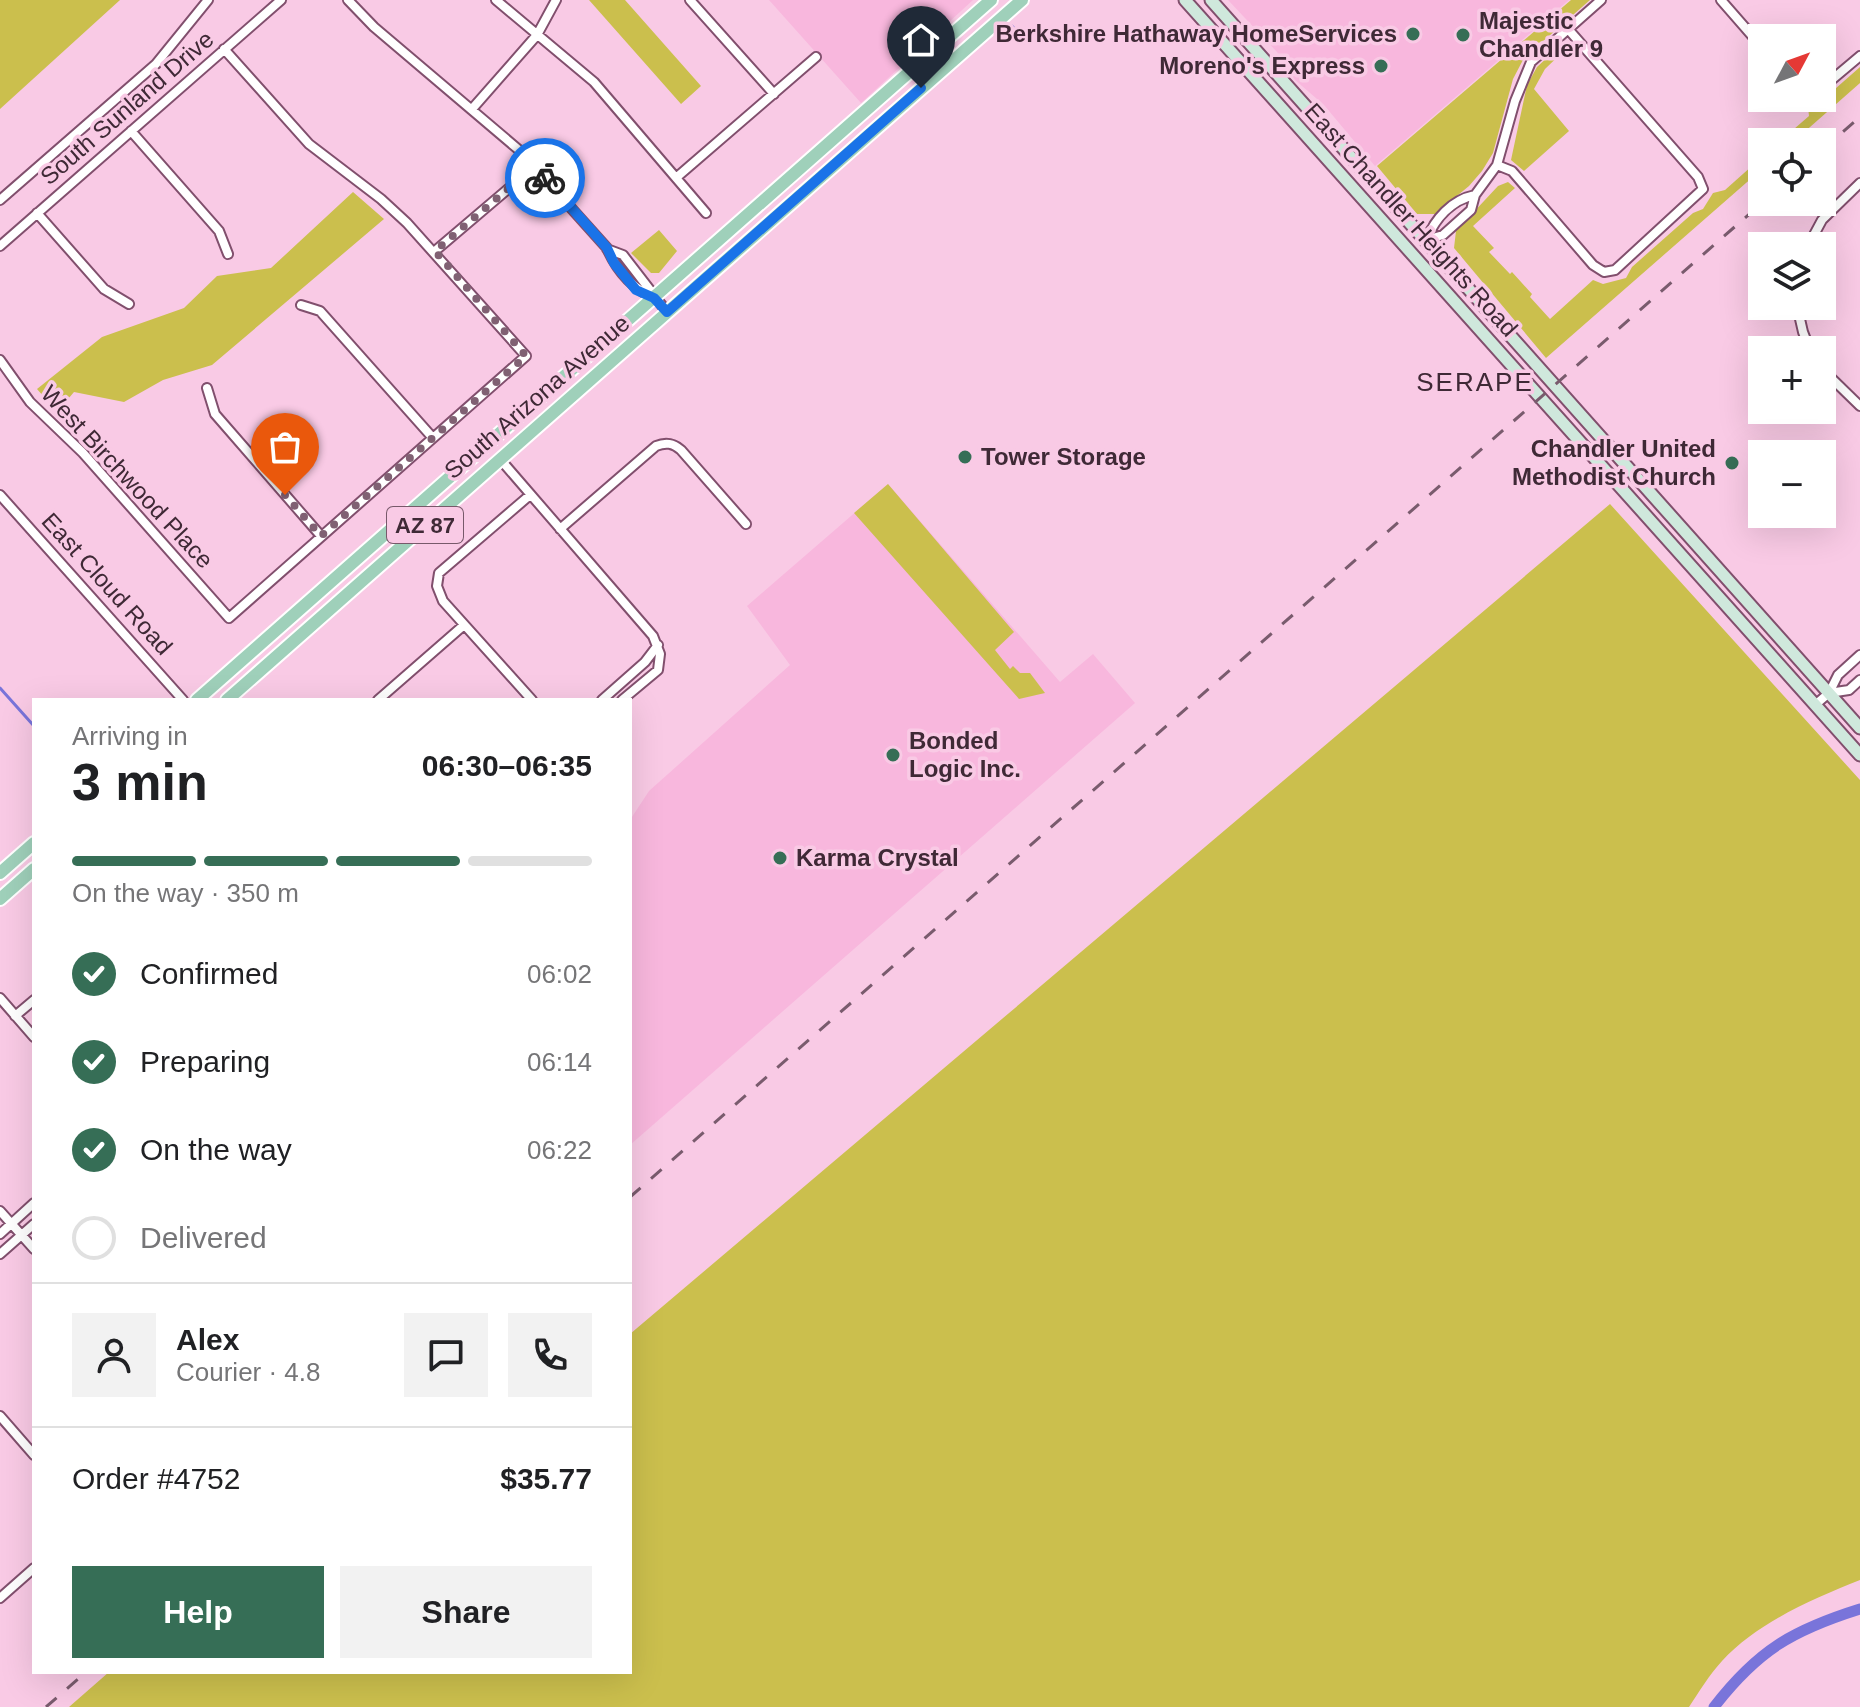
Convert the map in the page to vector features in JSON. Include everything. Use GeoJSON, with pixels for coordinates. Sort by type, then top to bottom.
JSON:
{"type":"FeatureCollection","features":[{"type":"Feature","properties":{"kind":"main road","name":"South Arizona Avenue"},"geometry":{"type":"LineString","coordinates":[[200,698],[991,0]]}},
{"type":"Feature","properties":{"kind":"main road","name":"South Arizona Avenue"},"geometry":{"type":"LineString","coordinates":[[229,698],[1022,0]]}},
{"type":"Feature","properties":{"kind":"main road","name":"East Chandler Heights Road"},"geometry":{"type":"LineString","coordinates":[[1185,0],[1860,755]]}},
{"type":"Feature","properties":{"kind":"main road","name":"East Chandler Heights Road"},"geometry":{"type":"LineString","coordinates":[[1211,0],[1860,728]]}},
{"type":"Feature","properties":{"kind":"main road"},"geometry":{"type":"LineString","coordinates":[[889,92],[901,106]]}},
{"type":"Feature","properties":{"kind":"main road"},"geometry":{"type":"LineString","coordinates":[[1573,434],[1586,421]]}},
{"type":"Feature","properties":{"kind":"main road"},"geometry":{"type":"LineString","coordinates":[[0,873],[32,845]]}},
{"type":"Feature","properties":{"kind":"main road"},"geometry":{"type":"LineString","coordinates":[[0,899],[32,871]]}},
{"type":"Feature","properties":{"kind":"street"},"geometry":{"type":"LineString","coordinates":[[0,200],[156,64],[208,0]]}},
{"type":"Feature","properties":{"kind":"street","name":"South Sunland Drive"},"geometry":{"type":"LineString","coordinates":[[0,246],[281,0]]}},
{"type":"Feature","properties":{"kind":"street"},"geometry":{"type":"LineString","coordinates":[[348,0],[362,16],[535,166],[607,248],[623,255],[667,312]]}},
{"type":"Feature","properties":{"kind":"street"},"geometry":{"type":"LineString","coordinates":[[496,0],[594,82],[706,213]]}},
{"type":"Feature","properties":{"kind":"street"},"geometry":{"type":"LineString","coordinates":[[472,109],[537,35],[556,0]]}},
{"type":"Feature","properties":{"kind":"street"},"geometry":{"type":"LineString","coordinates":[[690,0],[774,94]]}},
{"type":"Feature","properties":{"kind":"street"},"geometry":{"type":"LineString","coordinates":[[1426,240],[1443,235],[1471,210],[1475,195],[1497,165],[1523,77],[1531,62],[1601,0]]}},
{"type":"Feature","properties":{"kind":"street"},"geometry":{"type":"LineString","coordinates":[[1721,0],[1748,31]]}},
{"type":"Feature","properties":{"kind":"street"},"geometry":{"type":"LineString","coordinates":[[1497,165],[1514,174],[1593,265],[1604,272],[1615,270],[1703,189],[1698,177],[1568,29]]}},
{"type":"Feature","properties":{"kind":"street"},"geometry":{"type":"LineString","coordinates":[[207,388],[215,414],[321,536],[526,356],[435,251],[393,208],[309,144],[224,49]]}},
{"type":"Feature","properties":{"kind":"street"},"geometry":{"type":"LineString","coordinates":[[1836,76],[1860,56]]}},
{"type":"Feature","properties":{"kind":"street"},"geometry":{"type":"LineString","coordinates":[[677,177],[816,57]]}},
{"type":"Feature","properties":{"kind":"street"},"geometry":{"type":"LineString","coordinates":[[131,131],[219,231],[228,254]]}},
{"type":"Feature","properties":{"kind":"street"},"geometry":{"type":"LineString","coordinates":[[435,251],[535,166]]}},
{"type":"Feature","properties":{"kind":"street"},"geometry":{"type":"LineString","coordinates":[[1816,232],[1822,220],[1860,183]]}},
{"type":"Feature","properties":{"kind":"street"},"geometry":{"type":"LineString","coordinates":[[1426,240],[1434,222],[1461,197],[1475,195]]}},
{"type":"Feature","properties":{"kind":"street"},"geometry":{"type":"LineString","coordinates":[[37,213],[104,289],[129,304]]}},
{"type":"Feature","properties":{"kind":"street"},"geometry":{"type":"LineString","coordinates":[[301,305],[320,311],[432,437]]}},
{"type":"Feature","properties":{"kind":"street","name":"West Birchwood Place"},"geometry":{"type":"LineString","coordinates":[[0,360],[30,402],[83,453],[229,618],[321,536]]}},
{"type":"Feature","properties":{"kind":"street"},"geometry":{"type":"LineString","coordinates":[[1836,383],[1860,406]]}},
{"type":"Feature","properties":{"kind":"street"},"geometry":{"type":"LineString","coordinates":[[560,529],[656,446],[669,443],[681,450],[746,524]]}},
{"type":"Feature","properties":{"kind":"street"},"geometry":{"type":"LineString","coordinates":[[500,459],[658,645],[658,670],[624,698]]}},
{"type":"Feature","properties":{"kind":"street","name":"East Cloud Road"},"geometry":{"type":"LineString","coordinates":[[0,495],[181,698]]}},
{"type":"Feature","properties":{"kind":"street"},"geometry":{"type":"LineString","coordinates":[[530,495],[439,573],[437,586],[464,625],[530,698]]}},
{"type":"Feature","properties":{"kind":"street"},"geometry":{"type":"LineString","coordinates":[[380,698],[464,625]]}},
{"type":"Feature","properties":{"kind":"street"},"geometry":{"type":"LineString","coordinates":[[604,698],[645,662],[658,645]]}},
{"type":"Feature","properties":{"kind":"street"},"geometry":{"type":"LineString","coordinates":[[1815,705],[1829,693],[1838,675],[1860,655]]}},
{"type":"Feature","properties":{"kind":"street"},"geometry":{"type":"LineString","coordinates":[[1829,693],[1849,690],[1860,680]]}},
{"type":"Feature","properties":{"kind":"street"},"geometry":{"type":"LineString","coordinates":[[0,998],[32,1035]]}},
{"type":"Feature","properties":{"kind":"street"},"geometry":{"type":"LineString","coordinates":[[15,1016],[32,1002]]}},
{"type":"Feature","properties":{"kind":"street"},"geometry":{"type":"LineString","coordinates":[[0,1234],[32,1205]]}},
{"type":"Feature","properties":{"kind":"street"},"geometry":{"type":"LineString","coordinates":[[0,1211],[32,1247]]}},
{"type":"Feature","properties":{"kind":"street"},"geometry":{"type":"LineString","coordinates":[[0,1254],[32,1226]]}},
{"type":"Feature","properties":{"kind":"street"},"geometry":{"type":"LineString","coordinates":[[0,1416],[32,1453]]}},
{"type":"Feature","properties":{"kind":"street"},"geometry":{"type":"LineString","coordinates":[[0,1598],[32,1570]]}},
{"type":"Feature","properties":{"kind":"shaded area"},"geometry":{"type":"Polygon","coordinates":[[[0,0],[120,0],[0,109],[0,0]]]}},
{"type":"Feature","properties":{"kind":"shaded area"},"geometry":{"type":"Polygon","coordinates":[[[589,0],[625,0],[701,86],[681,104],[589,0]]]}},
{"type":"Feature","properties":{"kind":"shaded area"},"geometry":{"type":"Polygon","coordinates":[[[769,0],[973,0],[861,103],[769,0]]]}},
{"type":"Feature","properties":{"kind":"shaded area"},"geometry":{"type":"Polygon","coordinates":[[[1228,0],[1569,0],[1375,166],[1324,105],[1295,80],[1277,52],[1228,0]]]}},
{"type":"Feature","properties":{"kind":"shaded area"},"geometry":{"type":"Polygon","coordinates":[[[1571,0],[1590,0],[1524,58],[1513,79],[1493,153],[1482,171],[1435,214],[1417,214],[1377,166],[1571,0]]]}},
{"type":"Feature","properties":{"kind":"shaded area"},"geometry":{"type":"Polygon","coordinates":[[[1563,43],[1571,44],[1545,69],[1534,89],[1569,131],[1524,171],[1511,160],[1527,85],[1537,67],[1563,43]]]}},
{"type":"Feature","properties":{"kind":"shaded area"},"geometry":{"type":"Polygon","coordinates":[[[1860,67],[1860,83],[1836,104],[1836,88],[1860,67]]]}},
{"type":"Feature","properties":{"kind":"shaded area"},"geometry":{"type":"Polygon","coordinates":[[[1809,112],[1827,112],[1809,128],[1795,128],[1809,116],[1809,112]]]}},
{"type":"Feature","properties":{"kind":"shaded area"},"geometry":{"type":"Polygon","coordinates":[[[1748,169],[1748,181],[1546,358],[1454,248],[1456,231],[1498,186],[1508,182],[1515,188],[1473,226],[1494,248],[1489,252],[1510,274],[1512,272],[1550,319],[1593,280],[1603,284],[1626,278],[1632,267],[1693,213],[1703,209],[1713,193],[1725,190],[1748,169]]]}},
{"type":"Feature","properties":{"kind":"shaded area"},"geometry":{"type":"Polygon","coordinates":[[[353,192],[384,219],[212,365],[163,380],[124,402],[74,392],[57,412],[37,389],[102,337],[184,308],[217,276],[271,268],[353,192]]]}},
{"type":"Feature","properties":{"kind":"shaded area"},"geometry":{"type":"Polygon","coordinates":[[[659,230],[677,251],[659,273],[651,273],[631,253],[659,230]]]}},
{"type":"Feature","properties":{"kind":"shaded area"},"geometry":{"type":"Polygon","coordinates":[[[888,484],[1060,682],[1093,654],[1135,703],[632,1143],[632,817],[649,791],[790,665],[747,606],[888,484]]]}},
{"type":"Feature","properties":{"kind":"shaded area"},"geometry":{"type":"Polygon","coordinates":[[[888,484],[1014,632],[995,650],[1010,669],[1013,666],[1020,673],[1030,673],[1045,693],[1019,699],[854,513],[888,484]]]}},
{"type":"Feature","properties":{"kind":"shaded area"},"geometry":{"type":"Polygon","coordinates":[[[1610,504],[1860,780],[1860,1580],[1804,1604],[1752,1635],[1717,1666],[1689,1707],[69,1707],[107,1674],[632,1674],[632,1332],[1610,504]]]}},
{"type":"Feature","properties":{"kind":"waterway"},"geometry":{"type":"LineString","coordinates":[[1012,26],[1025,42]]}},
{"type":"Feature","properties":{"kind":"waterway"},"geometry":{"type":"LineString","coordinates":[[0,688],[32,724]]}},
{"type":"Feature","properties":{"kind":"waterway"},"geometry":{"type":"LineString","coordinates":[[1714,1707],[1746,1671],[1778,1644],[1815,1625],[1860,1609]]}},
{"type":"Feature","properties":{"kind":"railway"},"geometry":{"type":"LineString","coordinates":[[1836,138],[1860,117]]}},
{"type":"Feature","properties":{"kind":"railway"},"geometry":{"type":"LineString","coordinates":[[632,1195],[1748,215]]}},
{"type":"Feature","properties":{"kind":"railway"},"geometry":{"type":"LineString","coordinates":[[46,1707],[84,1674]]}},
{"type":"Feature","properties":{"kind":"way so far"},"geometry":{"type":"LineString","coordinates":[[285,495],[321,536],[526,356],[435,251],[535,166],[545,178]]}},
{"type":"Feature","properties":{"kind":"place","name":"Berkshire Hathaway HomeServices"},"geometry":{"type":"Point","coordinates":[1413,34]}},
{"type":"Feature","properties":{"kind":"place","name":"Majestic Chandler 9"},"geometry":{"type":"Point","coordinates":[1463,35]}},
{"type":"Feature","properties":{"kind":"place","name":"Moreno's Express"},"geometry":{"type":"Point","coordinates":[1381,66]}},
{"type":"Feature","properties":{"kind":"place","name":"Tower Storage"},"geometry":{"type":"Point","coordinates":[965,457]}},
{"type":"Feature","properties":{"kind":"place","name":"Chandler United Methodist Church"},"geometry":{"type":"Point","coordinates":[1732,463]}},
{"type":"Feature","properties":{"kind":"place","name":"Bonded Logic Inc."},"geometry":{"type":"Point","coordinates":[893,755]}},
{"type":"Feature","properties":{"kind":"place","name":"Karma Crystal"},"geometry":{"type":"Point","coordinates":[780,858]}},
{"type":"Feature","properties":{"kind":"district","name":"SERAPE"},"geometry":{"type":"Point","coordinates":[1475,382]}},
{"type":"Feature","properties":{"kind":"route"},"geometry":{"type":"LineString","coordinates":[[545,178],[607,248],[614,263],[636,290],[654,298],[667,312],[921,88]]}}]}
